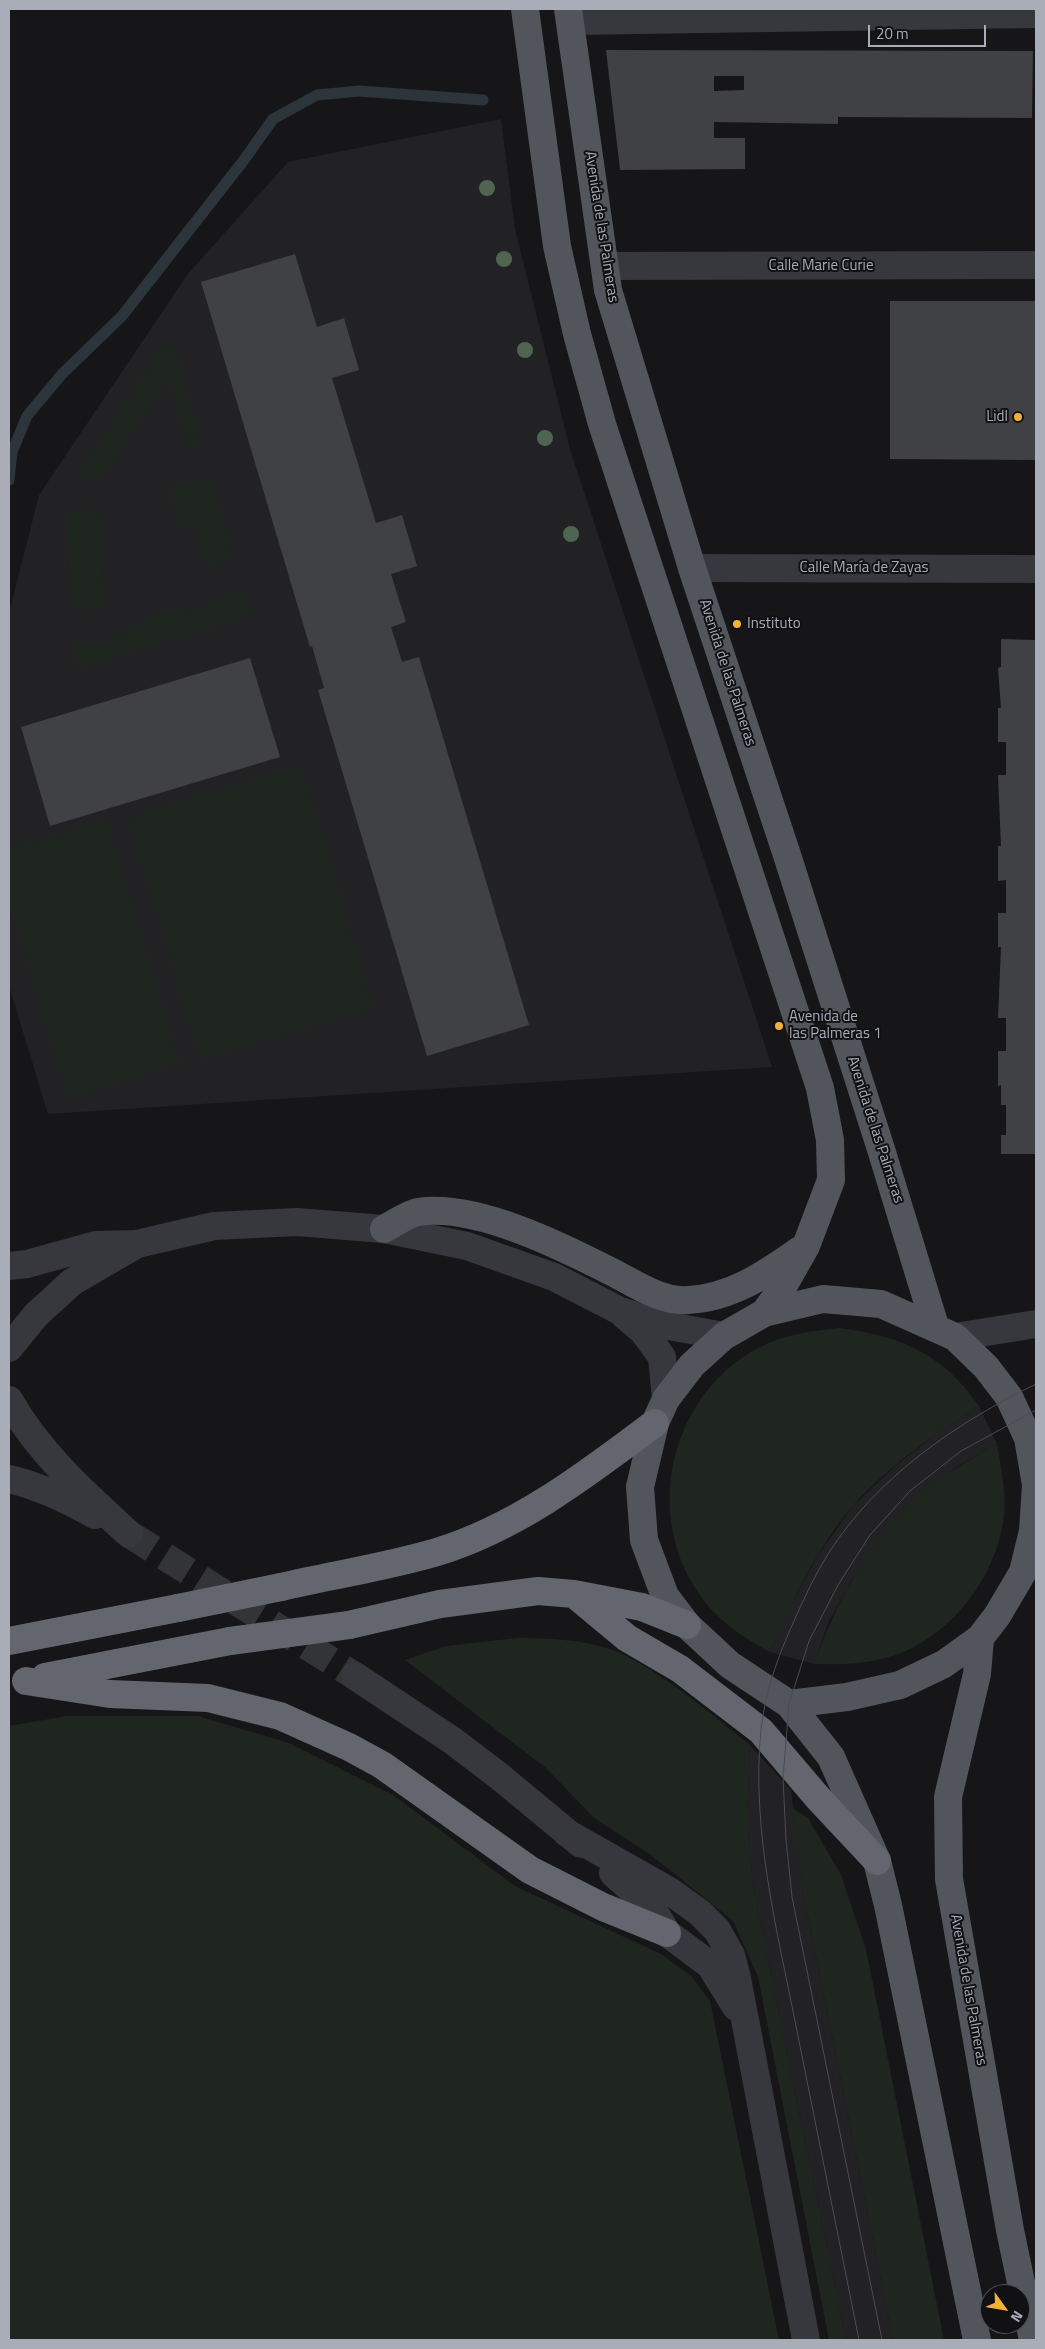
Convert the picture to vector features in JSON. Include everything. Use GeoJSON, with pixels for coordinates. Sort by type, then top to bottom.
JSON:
{"type":"FeatureCollection","features":[{"type":"Feature","properties":{"kind":"highway"},"geometry":{"type":"LineString","coordinates":[[9,1641],[281,1587],[438,1552],[516,1519],[594,1469],[661,1411]]}},
{"type":"Feature","properties":{"kind":"highway"},"geometry":{"type":"LineString","coordinates":[[17,1682],[230,1641],[349,1625],[440,1604],[538,1591],[574,1594],[642,1607],[687,1625]]}},
{"type":"Feature","properties":{"kind":"highway"},"geometry":{"type":"LineString","coordinates":[[574,1594],[627,1638],[680,1669],[761,1731],[818,1798],[877,1861]]}},
{"type":"Feature","properties":{"kind":"highway"},"geometry":{"type":"LineString","coordinates":[[17,1682],[110,1694],[208,1698],[280,1716],[349,1747],[382,1765],[530,1870],[603,1907],[667,1933]]}},
{"type":"Feature","properties":{"kind":"main road"},"geometry":{"type":"LineString","coordinates":[[525,9],[557,246],[582,353],[602,424],[820,1088],[830,1140],[831,1180],[806,1246],[781,1290],[764,1313]]}},
{"type":"Feature","properties":{"kind":"main road","name":"Avenida de las Palmeras"},"geometry":{"type":"LineString","coordinates":[[570,15],[608,290],[692,568],[787,855],[883,1155],[945,1332]]}},
{"type":"Feature","properties":{"kind":"main road"},"geometry":{"type":"LineString","coordinates":[[384,1229],[416,1212],[457,1213],[514,1228],[570,1250],[658,1296],[686,1301],[713,1298],[738,1288],[764,1276],[806,1246]]}},
{"type":"Feature","properties":{"kind":"main road"},"geometry":{"type":"LineString","coordinates":[[789,1704],[847,1697],[900,1685],[944,1664],[980,1638],[997,1616],[1022,1572],[1033,1531],[1036,1485],[1028,1438],[1009,1397],[986,1367],[945,1332],[881,1304],[823,1300],[764,1313],[724,1336],[692,1364],[661,1411],[640,1487],[644,1540],[665,1596],[687,1625],[730,1665],[789,1704],[830,1757],[877,1861],[888,1905],[977,2340]]}},
{"type":"Feature","properties":{"kind":"main road","name":"Avenida de las Palmeras"},"geometry":{"type":"LineString","coordinates":[[980,1638],[977,1674],[948,1797],[949,1878],[1010,2230],[1032,2340]]}},
{"type":"Feature","properties":{"kind":"street"},"geometry":{"type":"LineString","coordinates":[[570,15],[1006,11],[1036,14]]}},
{"type":"Feature","properties":{"kind":"street","name":"Calle Marie Curie"},"geometry":{"type":"LineString","coordinates":[[605,266],[1036,265]]}},
{"type":"Feature","properties":{"kind":"street","name":"Calle María de Zayas"},"geometry":{"type":"LineString","coordinates":[[692,568],[1036,569]]}},
{"type":"Feature","properties":{"kind":"street"},"geometry":{"type":"LineString","coordinates":[[9,1266],[26,1264],[96,1246],[137,1244],[214,1226],[297,1222],[384,1229],[467,1246],[554,1277],[620,1311],[669,1326],[724,1336]]}},
{"type":"Feature","properties":{"kind":"street"},"geometry":{"type":"LineString","coordinates":[[9,1348],[36,1315],[72,1282],[137,1244]]}},
{"type":"Feature","properties":{"kind":"street"},"geometry":{"type":"LineString","coordinates":[[620,1311],[643,1331],[662,1357],[661,1411]]}},
{"type":"Feature","properties":{"kind":"street"},"geometry":{"type":"LineString","coordinates":[[945,1332],[1036,1324]]}},
{"type":"Feature","properties":{"kind":"street"},"geometry":{"type":"LineString","coordinates":[[9,1400],[25,1428],[48,1456],[129,1534],[70,1501],[27,1483],[9,1479]]}},
{"type":"Feature","properties":{"kind":"street"},"geometry":{"type":"LineString","coordinates":[[355,1676],[453,1741],[567,1833],[652,1908],[667,1933],[710,1965],[743,2019]]}},
{"type":"Feature","properties":{"kind":"street"},"geometry":{"type":"LineString","coordinates":[[567,1833],[671,1892],[700,1913],[716,1930],[731,1955],[806,2340]]}},
{"type":"Feature","properties":{"kind":"shaded area"},"geometry":{"type":"Polygon","coordinates":[[[501,119],[515,229],[570,449],[772,1067],[48,1114],[9,986],[9,613],[39,495],[187,275],[288,162],[501,119]]]}},
{"type":"Feature","properties":{"kind":"shaded area"},"geometry":{"type":"Polygon","coordinates":[[[166,340],[175,347],[201,443],[188,447],[169,378],[103,477],[74,482],[166,340]]]}},
{"type":"Feature","properties":{"kind":"shaded area"},"geometry":{"type":"Polygon","coordinates":[[[211,476],[234,559],[206,566],[196,526],[179,530],[169,486],[211,476]]]}},
{"type":"Feature","properties":{"kind":"shaded area"},"geometry":{"type":"Polygon","coordinates":[[[98,509],[105,609],[73,611],[66,511],[98,509]]]}},
{"type":"Feature","properties":{"kind":"shaded area"},"geometry":{"type":"Polygon","coordinates":[[[242,587],[250,616],[77,669],[72,644],[104,645],[159,611],[205,608],[242,587]]]}},
{"type":"Feature","properties":{"kind":"shaded area"},"geometry":{"type":"Polygon","coordinates":[[[302,765],[373,1008],[200,1060],[128,817],[302,765]]]}},
{"type":"Feature","properties":{"kind":"shaded area"},"geometry":{"type":"Polygon","coordinates":[[[105,819],[181,1063],[69,1098],[9,904],[9,849],[105,819]]]}},
{"type":"Feature","properties":{"kind":"shaded area"},"geometry":{"type":"Polygon","coordinates":[[[839,1328],[882,1336],[918,1350],[935,1360],[950,1373],[979,1406],[896,1464],[853,1506],[828,1539],[806,1576],[770,1652],[728,1625],[709,1607],[694,1586],[679,1553],[671,1518],[671,1482],[678,1448],[691,1415],[711,1386],[737,1361],[769,1343],[786,1337],[839,1328]]]}},
{"type":"Feature","properties":{"kind":"shaded area"},"geometry":{"type":"Polygon","coordinates":[[[979,1406],[997,1444],[960,1465],[917,1498],[884,1534],[853,1578],[828,1623],[814,1664],[770,1652],[790,1607],[818,1555],[853,1506],[894,1467],[939,1432],[979,1406]]]}},
{"type":"Feature","properties":{"kind":"shaded area"},"geometry":{"type":"Polygon","coordinates":[[[997,1444],[1004,1493],[1003,1523],[991,1564],[968,1601],[938,1632],[920,1644],[901,1653],[880,1660],[858,1663],[814,1664],[843,1596],[869,1553],[884,1533],[900,1514],[927,1489],[997,1444]]]}},
{"type":"Feature","properties":{"kind":"shaded area"},"geometry":{"type":"Polygon","coordinates":[[[517,1638],[579,1642],[618,1652],[658,1674],[678,1688],[750,1745],[747,1818],[753,1887],[846,2340],[829,2340],[758,1977],[733,1921],[651,1855],[594,1818],[546,1768],[405,1660],[446,1646],[517,1638]]]}},
{"type":"Feature","properties":{"kind":"shaded area"},"geometry":{"type":"Polygon","coordinates":[[[67,1716],[198,1716],[289,1743],[393,1795],[515,1886],[663,1955],[692,1977],[710,2001],[779,2340],[9,2340],[9,1726],[67,1716]]]}},
{"type":"Feature","properties":{"kind":"shaded area"},"geometry":{"type":"Polygon","coordinates":[[[750,1745],[791,1790],[803,1892],[893,2340],[846,2340],[753,1887],[747,1818],[750,1745]]]}},
{"type":"Feature","properties":{"kind":"shaded area"},"geometry":{"type":"Polygon","coordinates":[[[792,1808],[808,1818],[841,1875],[866,1949],[944,2340],[893,2340],[803,1892],[792,1808]]]}},
{"type":"Feature","properties":{"kind":"building"},"geometry":{"type":"Polygon","coordinates":[[[606,50],[1033,51],[1032,118],[838,117],[838,124],[714,122],[714,138],[745,138],[745,169],[620,170],[606,50]],[[714,76],[714,91],[744,90],[744,76],[714,76]]]}},
{"type":"Feature","properties":{"kind":"building"},"geometry":{"type":"Polygon","coordinates":[[[295,254],[317,327],[344,318],[359,370],[332,378],[376,523],[402,515],[417,566],[391,574],[406,622],[391,627],[402,662],[419,657],[529,1025],[427,1056],[318,690],[324,688],[312,646],[310,647],[201,282],[295,254]]]}},
{"type":"Feature","properties":{"kind":"building"},"geometry":{"type":"Polygon","coordinates":[[[890,301],[1036,301],[1036,460],[890,459],[890,301]]]}},
{"type":"Feature","properties":{"kind":"building"},"geometry":{"type":"Polygon","coordinates":[[[1001,639],[1036,640],[1036,1154],[1001,1154],[1001,1135],[1006,1135],[1006,1105],[1001,1105],[1001,1085],[998,1086],[998,1051],[1006,1051],[1006,1018],[998,1018],[1001,947],[998,947],[998,913],[1006,913],[1006,880],[998,881],[998,846],[1001,846],[998,775],[1006,775],[1006,742],[998,742],[998,708],[1001,708],[998,668],[1001,667],[1001,639]]]}},
{"type":"Feature","properties":{"kind":"building"},"geometry":{"type":"Polygon","coordinates":[[[250,658],[280,757],[50,826],[21,727],[250,658]]]}},
{"type":"Feature","properties":{"kind":"waterway"},"geometry":{"type":"LineString","coordinates":[[9,480],[12,452],[27,416],[62,374],[122,316],[244,160],[273,119],[317,95],[359,91],[483,100]]}},
{"type":"Feature","properties":{"kind":"tunnel"},"geometry":{"type":"LineString","coordinates":[[129,1534],[355,1676]]}},
{"type":"Feature","properties":{"kind":"tram line"},"geometry":{"type":"LineString","coordinates":[[859,2340],[781,1953],[768,1879],[760,1805],[759,1767],[763,1716],[773,1674],[798,1612],[823,1562],[848,1526],[870,1500],[920,1455],[977,1416],[1036,1384]]}},
{"type":"Feature","properties":{"kind":"tram line"},"geometry":{"type":"LineString","coordinates":[[882,2340],[792,1897],[786,1840],[783,1778],[789,1704],[809,1641],[838,1585],[870,1535],[910,1491],[961,1451],[1036,1410]]}},
{"type":"Feature","properties":{"kind":"place","name":"Lidl"},"geometry":{"type":"Point","coordinates":[1018,417]}},
{"type":"Feature","properties":{"kind":"place","name":"Instituto"},"geometry":{"type":"Point","coordinates":[737,624]}},
{"type":"Feature","properties":{"kind":"place","name":"Avenida de las Palmeras 1"},"geometry":{"type":"Point","coordinates":[779,1026]}}]}
